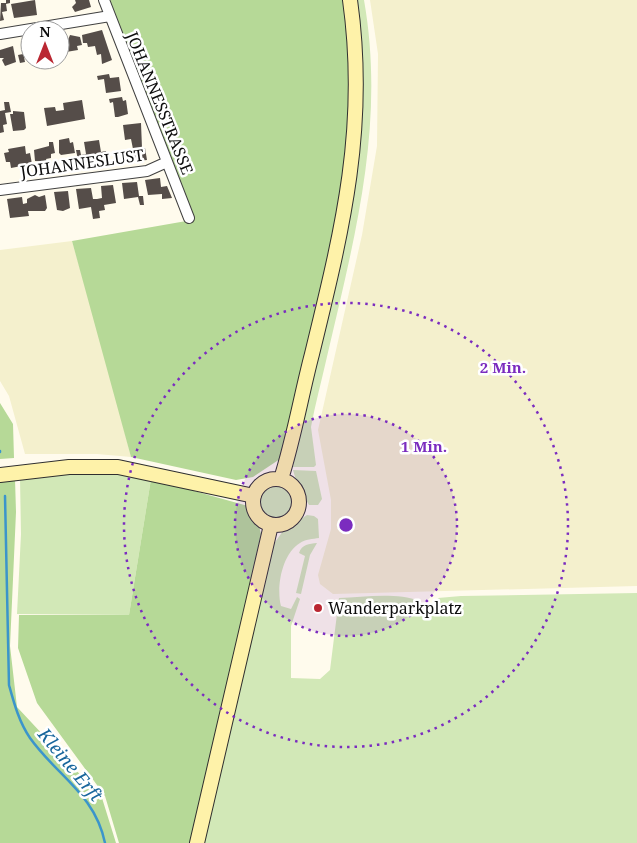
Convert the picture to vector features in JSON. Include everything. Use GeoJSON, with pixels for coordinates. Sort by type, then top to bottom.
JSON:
{"type":"FeatureCollection","features":[{"type":"Feature","properties":{"kind":"main road"},"geometry":{"type":"LineString","coordinates":[[281,479],[323,308],[350,184],[355,140],[357,91],[356,41],[350,0]]}},
{"type":"Feature","properties":{"kind":"main road"},"geometry":{"type":"LineString","coordinates":[[0,475],[70,467],[118,467],[254,496]]}},
{"type":"Feature","properties":{"kind":"main road"},"geometry":{"type":"LineString","coordinates":[[281,479],[295,487],[300,504],[293,518],[286,523],[271,525],[262,520],[255,512],[254,496],[256,490],[265,481],[281,479]]}},
{"type":"Feature","properties":{"kind":"main road"},"geometry":{"type":"LineString","coordinates":[[197,843],[271,525]]}},
{"type":"Feature","properties":{"kind":"street","name":"JOHANNESSTRASSE"},"geometry":{"type":"LineString","coordinates":[[104,0],[189,218]]}},
{"type":"Feature","properties":{"kind":"street"},"geometry":{"type":"LineString","coordinates":[[0,34],[110,16]]}},
{"type":"Feature","properties":{"kind":"street","name":"JOHANNESLUST"},"geometry":{"type":"LineString","coordinates":[[0,190],[147,171],[167,162]]}},
{"type":"Feature","properties":{"kind":"shaded area"},"geometry":{"type":"Polygon","coordinates":[[[370,0],[637,0],[637,586],[333,594],[320,584],[318,575],[331,529],[331,500],[318,430],[362,235],[377,146],[378,54],[370,0]]]}},
{"type":"Feature","properties":{"kind":"shaded area"},"geometry":{"type":"Polygon","coordinates":[[[72,241],[105,355],[131,457],[97,454],[25,454],[9,396],[0,381],[0,250],[72,241]]]}},
{"type":"Feature","properties":{"kind":"green space"},"geometry":{"type":"Polygon","coordinates":[[[110,0],[345,0],[352,92],[345,182],[295,405],[280,459],[253,477],[236,480],[131,457],[72,241],[192,220],[149,110],[110,0]]]}},
{"type":"Feature","properties":{"kind":"green space"},"geometry":{"type":"Polygon","coordinates":[[[354,0],[364,0],[370,46],[371,92],[364,182],[347,271],[311,427],[316,465],[314,467],[293,467],[342,248],[357,161],[363,88],[354,0]]]}},
{"type":"Feature","properties":{"kind":"green space"},"geometry":{"type":"Polygon","coordinates":[[[0,403],[13,424],[14,458],[0,459],[0,403]]]}},
{"type":"Feature","properties":{"kind":"green space"},"geometry":{"type":"Polygon","coordinates":[[[293,470],[316,471],[322,499],[318,505],[309,505],[297,484],[293,470]]]}},
{"type":"Feature","properties":{"kind":"green space"},"geometry":{"type":"Polygon","coordinates":[[[68,472],[117,473],[151,479],[129,615],[17,614],[21,534],[20,478],[68,472]]]}},
{"type":"Feature","properties":{"kind":"green space"},"geometry":{"type":"Polygon","coordinates":[[[15,479],[16,512],[10,646],[17,707],[102,798],[116,843],[0,843],[0,481],[15,479]]]}},
{"type":"Feature","properties":{"kind":"green space"},"geometry":{"type":"Polygon","coordinates":[[[151,479],[248,506],[259,526],[261,534],[193,843],[119,843],[105,796],[37,703],[18,648],[19,615],[129,615],[151,479]]]}},
{"type":"Feature","properties":{"kind":"green space"},"geometry":{"type":"Polygon","coordinates":[[[277,482],[291,488],[297,502],[291,516],[277,522],[263,516],[257,502],[263,488],[277,482]]]}},
{"type":"Feature","properties":{"kind":"green space"},"geometry":{"type":"Polygon","coordinates":[[[307,515],[318,519],[319,538],[304,541],[294,548],[285,563],[279,590],[281,606],[291,609],[297,597],[300,599],[291,626],[291,678],[320,679],[330,670],[339,598],[401,597],[420,601],[420,605],[436,603],[438,598],[461,596],[637,593],[637,843],[202,843],[273,545],[283,531],[307,515]]]}},
{"type":"Feature","properties":{"kind":"green space"},"geometry":{"type":"Polygon","coordinates":[[[317,543],[310,555],[301,594],[296,593],[305,556],[299,553],[300,550],[304,546],[317,543]]]}},
{"type":"Feature","properties":{"kind":"building"},"geometry":{"type":"Polygon","coordinates":[[[6,0],[10,0],[10,3],[6,4],[7,11],[2,12],[4,20],[0,21],[1,3],[6,3],[6,0]]]}},
{"type":"Feature","properties":{"kind":"building"},"geometry":{"type":"Polygon","coordinates":[[[35,0],[37,15],[14,18],[11,4],[35,0]]]}},
{"type":"Feature","properties":{"kind":"building"},"geometry":{"type":"Polygon","coordinates":[[[75,0],[89,0],[91,7],[75,12],[72,7],[76,3],[75,0]]]}},
{"type":"Feature","properties":{"kind":"building"},"geometry":{"type":"Polygon","coordinates":[[[102,30],[112,60],[102,64],[101,54],[97,55],[95,46],[88,47],[87,43],[83,43],[82,35],[102,30]]]}},
{"type":"Feature","properties":{"kind":"building"},"geometry":{"type":"Polygon","coordinates":[[[70,35],[80,37],[82,45],[77,46],[78,50],[70,51],[70,35]]]}},
{"type":"Feature","properties":{"kind":"building"},"geometry":{"type":"Polygon","coordinates":[[[13,46],[16,62],[5,66],[2,60],[4,58],[0,58],[0,50],[13,46]]]}},
{"type":"Feature","properties":{"kind":"building"},"geometry":{"type":"Polygon","coordinates":[[[109,74],[110,78],[119,77],[121,91],[106,93],[104,79],[98,80],[97,76],[109,74]]]}},
{"type":"Feature","properties":{"kind":"building"},"geometry":{"type":"Polygon","coordinates":[[[122,97],[123,101],[126,100],[128,114],[115,117],[113,102],[110,103],[109,99],[122,97]]]}},
{"type":"Feature","properties":{"kind":"building"},"geometry":{"type":"Polygon","coordinates":[[[82,100],[85,119],[47,126],[44,108],[55,107],[56,111],[64,110],[63,103],[82,100]]]}},
{"type":"Feature","properties":{"kind":"building"},"geometry":{"type":"Polygon","coordinates":[[[4,102],[9,102],[11,112],[5,113],[7,124],[3,125],[4,132],[0,133],[0,111],[5,110],[4,102]]]}},
{"type":"Feature","properties":{"kind":"building"},"geometry":{"type":"Polygon","coordinates":[[[13,111],[24,112],[26,128],[24,130],[13,131],[10,114],[13,114],[13,111]]]}},
{"type":"Feature","properties":{"kind":"building"},"geometry":{"type":"Polygon","coordinates":[[[141,123],[142,148],[145,148],[147,160],[128,162],[126,150],[133,149],[131,139],[125,140],[123,125],[141,123]]]}},
{"type":"Feature","properties":{"kind":"building"},"geometry":{"type":"Polygon","coordinates":[[[69,138],[70,143],[73,142],[75,153],[61,155],[59,153],[59,140],[69,138]]]}},
{"type":"Feature","properties":{"kind":"building"},"geometry":{"type":"Polygon","coordinates":[[[99,140],[101,152],[106,151],[107,159],[102,160],[102,158],[82,163],[82,159],[78,160],[76,150],[80,150],[81,155],[86,154],[84,142],[99,140]]]}},
{"type":"Feature","properties":{"kind":"building"},"geometry":{"type":"Polygon","coordinates":[[[49,142],[53,142],[55,153],[51,154],[51,158],[46,159],[47,162],[35,161],[34,150],[49,146],[49,142]]]}},
{"type":"Feature","properties":{"kind":"building"},"geometry":{"type":"Polygon","coordinates":[[[25,146],[26,154],[30,153],[32,164],[11,168],[10,162],[6,162],[4,153],[9,152],[8,149],[25,146]]]}},
{"type":"Feature","properties":{"kind":"building"},"geometry":{"type":"Polygon","coordinates":[[[160,178],[161,187],[167,186],[172,198],[162,199],[162,194],[148,195],[145,180],[160,178]]]}},
{"type":"Feature","properties":{"kind":"building"},"geometry":{"type":"Polygon","coordinates":[[[137,182],[139,196],[143,196],[144,205],[140,205],[138,197],[124,199],[122,183],[137,182]]]}},
{"type":"Feature","properties":{"kind":"building"},"geometry":{"type":"Polygon","coordinates":[[[113,185],[116,203],[104,205],[105,210],[99,211],[100,218],[93,219],[91,207],[79,209],[76,189],[91,188],[93,199],[97,199],[102,198],[101,186],[113,185]]]}},
{"type":"Feature","properties":{"kind":"building"},"geometry":{"type":"Polygon","coordinates":[[[68,191],[70,208],[63,211],[57,210],[54,192],[68,191]]]}},
{"type":"Feature","properties":{"kind":"building"},"geometry":{"type":"Polygon","coordinates":[[[35,195],[39,197],[45,195],[47,208],[45,211],[28,211],[29,216],[10,218],[7,199],[22,197],[23,204],[27,203],[27,199],[35,195]]]}},
{"type":"Feature","properties":{"kind":"waterway","name":"Kleine Erft"},"geometry":{"type":"LineString","coordinates":[[5,496],[9,685],[13,699],[20,719],[30,738],[74,786],[93,811],[105,843]]}},
{"type":"Feature","properties":{"kind":"place","name":"Wanderparkplatz"},"geometry":{"type":"Point","coordinates":[318,608]}}]}
